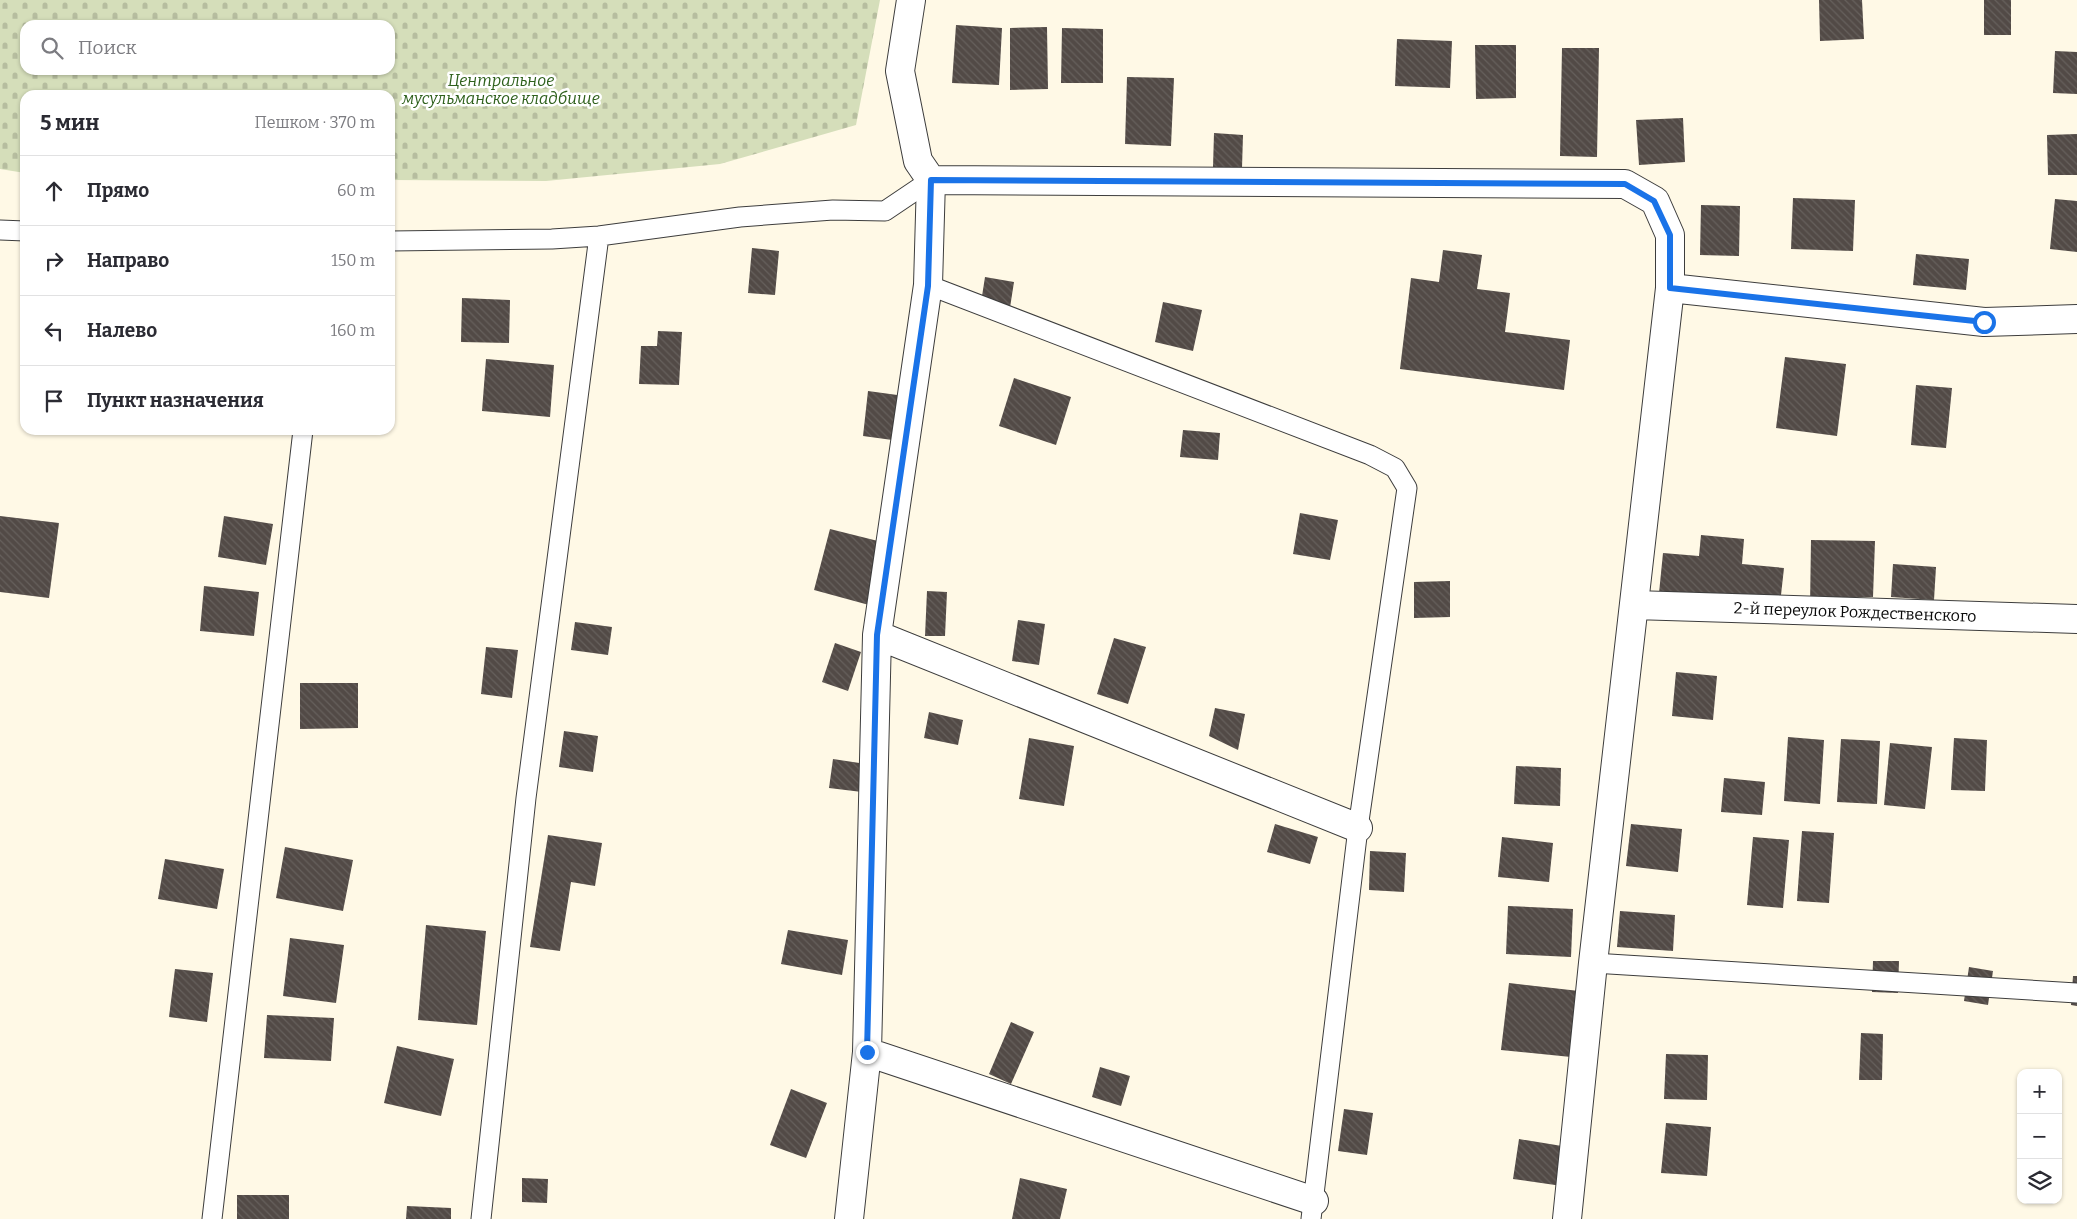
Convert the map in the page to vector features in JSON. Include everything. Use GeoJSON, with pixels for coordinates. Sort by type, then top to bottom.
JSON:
{"type":"FeatureCollection","features":[{"type":"Feature","properties":{"kind":"street"},"geometry":{"type":"LineString","coordinates":[[849,1219],[867,1052],[877,635],[928,286],[931,180],[918,161],[900,71],[911,0]]}},
{"type":"Feature","properties":{"kind":"street"},"geometry":{"type":"LineString","coordinates":[[931,180],[1625,184],[1654,201],[1670,235],[1670,288],[1593,963],[1567,1219]]}},
{"type":"Feature","properties":{"kind":"street"},"geometry":{"type":"LineString","coordinates":[[1670,288],[1984,322],[2077,320]]}},
{"type":"Feature","properties":{"kind":"street","name":"2-й переулок Рождественского"},"geometry":{"type":"LineString","coordinates":[[1634,605],[2077,620]]}},
{"type":"Feature","properties":{"kind":"street"},"geometry":{"type":"LineString","coordinates":[[877,635],[1358,828]]}},
{"type":"Feature","properties":{"kind":"street"},"geometry":{"type":"LineString","coordinates":[[867,1052],[1313,1210]]}},
{"type":"Feature","properties":{"kind":"lane"},"geometry":{"type":"LineString","coordinates":[[395,241],[552,239],[599,236],[740,217],[833,210],[885,211],[931,180]]}},
{"type":"Feature","properties":{"kind":"lane"},"geometry":{"type":"LineString","coordinates":[[0,230],[20,231]]}},
{"type":"Feature","properties":{"kind":"lane"},"geometry":{"type":"LineString","coordinates":[[481,1219],[526,798],[599,236]]}},
{"type":"Feature","properties":{"kind":"lane"},"geometry":{"type":"LineString","coordinates":[[928,286],[1360,452],[1396,468],[1407,488],[1358,828],[1313,1210]]}},
{"type":"Feature","properties":{"kind":"lane"},"geometry":{"type":"LineString","coordinates":[[212,1219],[302,435]]}},
{"type":"Feature","properties":{"kind":"lane"},"geometry":{"type":"LineString","coordinates":[[1593,963],[2077,993]]}},
{"type":"Feature","properties":{"kind":"green space","name":"Центральное мусульманское кладбище"},"geometry":{"type":"Polygon","coordinates":[[[0,0],[880,0],[856,125],[720,164],[546,181],[395,180],[395,90],[20,90],[20,172],[0,169],[0,0]]]}},
{"type":"Feature","properties":{"kind":"building"},"geometry":{"type":"Polygon","coordinates":[[[1819,0],[1862,0],[1864,39],[1820,41],[1819,0]]]}},
{"type":"Feature","properties":{"kind":"building"},"geometry":{"type":"Polygon","coordinates":[[[1984,0],[2011,0],[2011,35],[1984,35],[1984,0]]]}},
{"type":"Feature","properties":{"kind":"building"},"geometry":{"type":"Polygon","coordinates":[[[956,25],[1002,28],[999,85],[952,83],[956,25]]]}},
{"type":"Feature","properties":{"kind":"building"},"geometry":{"type":"Polygon","coordinates":[[[1047,27],[1048,89],[1010,90],[1010,28],[1047,27]]]}},
{"type":"Feature","properties":{"kind":"building"},"geometry":{"type":"Polygon","coordinates":[[[1062,28],[1103,29],[1103,83],[1061,83],[1062,28]]]}},
{"type":"Feature","properties":{"kind":"building"},"geometry":{"type":"Polygon","coordinates":[[[1397,39],[1452,41],[1450,88],[1395,86],[1397,39]]]}},
{"type":"Feature","properties":{"kind":"building"},"geometry":{"type":"Polygon","coordinates":[[[1475,45],[1516,45],[1516,98],[1476,99],[1475,45]]]}},
{"type":"Feature","properties":{"kind":"building"},"geometry":{"type":"Polygon","coordinates":[[[1562,48],[1599,48],[1597,157],[1560,156],[1562,48]]]}},
{"type":"Feature","properties":{"kind":"building"},"geometry":{"type":"Polygon","coordinates":[[[2055,51],[2077,52],[2077,94],[2053,93],[2055,51]]]}},
{"type":"Feature","properties":{"kind":"building"},"geometry":{"type":"Polygon","coordinates":[[[1127,77],[1174,78],[1171,146],[1125,144],[1127,77]]]}},
{"type":"Feature","properties":{"kind":"building"},"geometry":{"type":"Polygon","coordinates":[[[1683,118],[1685,162],[1639,165],[1636,120],[1683,118]]]}},
{"type":"Feature","properties":{"kind":"building"},"geometry":{"type":"Polygon","coordinates":[[[1214,133],[1243,135],[1242,168],[1213,167],[1214,133]]]}},
{"type":"Feature","properties":{"kind":"building"},"geometry":{"type":"Polygon","coordinates":[[[2077,134],[2077,175],[2048,175],[2047,135],[2077,134]]]}},
{"type":"Feature","properties":{"kind":"building"},"geometry":{"type":"Polygon","coordinates":[[[1793,198],[1855,200],[1853,251],[1791,249],[1793,198]]]}},
{"type":"Feature","properties":{"kind":"building"},"geometry":{"type":"Polygon","coordinates":[[[2055,199],[2077,201],[2077,252],[2050,249],[2055,199]]]}},
{"type":"Feature","properties":{"kind":"building"},"geometry":{"type":"Polygon","coordinates":[[[1701,205],[1740,206],[1739,256],[1700,255],[1701,205]]]}},
{"type":"Feature","properties":{"kind":"building"},"geometry":{"type":"Polygon","coordinates":[[[752,248],[779,251],[775,295],[748,293],[752,248]]]}},
{"type":"Feature","properties":{"kind":"building"},"geometry":{"type":"Polygon","coordinates":[[[1443,250],[1482,255],[1477,289],[1510,293],[1505,332],[1570,340],[1564,390],[1400,369],[1411,278],[1439,282],[1443,250]]]}},
{"type":"Feature","properties":{"kind":"building"},"geometry":{"type":"Polygon","coordinates":[[[1916,254],[1969,259],[1966,290],[1913,285],[1916,254]]]}},
{"type":"Feature","properties":{"kind":"building"},"geometry":{"type":"Polygon","coordinates":[[[985,277],[1014,282],[1009,314],[980,309],[985,277]]]}},
{"type":"Feature","properties":{"kind":"building"},"geometry":{"type":"Polygon","coordinates":[[[462,298],[510,300],[509,343],[461,342],[462,298]]]}},
{"type":"Feature","properties":{"kind":"building"},"geometry":{"type":"Polygon","coordinates":[[[1163,302],[1202,310],[1193,351],[1155,342],[1163,302]]]}},
{"type":"Feature","properties":{"kind":"building"},"geometry":{"type":"Polygon","coordinates":[[[658,331],[682,332],[679,385],[639,384],[641,346],[657,346],[658,331]]]}},
{"type":"Feature","properties":{"kind":"building"},"geometry":{"type":"Polygon","coordinates":[[[1785,357],[1846,364],[1837,436],[1776,428],[1785,357]]]}},
{"type":"Feature","properties":{"kind":"building"},"geometry":{"type":"Polygon","coordinates":[[[486,359],[554,365],[550,417],[482,411],[486,359]]]}},
{"type":"Feature","properties":{"kind":"building"},"geometry":{"type":"Polygon","coordinates":[[[1014,378],[1071,397],[1056,445],[999,426],[1014,378]]]}},
{"type":"Feature","properties":{"kind":"building"},"geometry":{"type":"Polygon","coordinates":[[[1916,385],[1952,388],[1946,448],[1911,445],[1916,385]]]}},
{"type":"Feature","properties":{"kind":"building"},"geometry":{"type":"Polygon","coordinates":[[[868,391],[912,397],[907,442],[863,436],[868,391]]]}},
{"type":"Feature","properties":{"kind":"building"},"geometry":{"type":"Polygon","coordinates":[[[1183,430],[1220,433],[1218,460],[1180,457],[1183,430]]]}},
{"type":"Feature","properties":{"kind":"building"},"geometry":{"type":"Polygon","coordinates":[[[1300,513],[1338,520],[1330,560],[1293,554],[1300,513]]]}},
{"type":"Feature","properties":{"kind":"building"},"geometry":{"type":"Polygon","coordinates":[[[0,516],[59,523],[49,598],[0,592],[0,516]]]}},
{"type":"Feature","properties":{"kind":"building"},"geometry":{"type":"Polygon","coordinates":[[[224,516],[273,524],[266,565],[218,557],[224,516]]]}},
{"type":"Feature","properties":{"kind":"building"},"geometry":{"type":"Polygon","coordinates":[[[830,529],[886,543],[869,605],[814,590],[830,529]]]}},
{"type":"Feature","properties":{"kind":"building"},"geometry":{"type":"Polygon","coordinates":[[[1701,535],[1744,539],[1742,564],[1784,568],[1780,604],[1659,593],[1663,553],[1699,556],[1701,535]]]}},
{"type":"Feature","properties":{"kind":"building"},"geometry":{"type":"Polygon","coordinates":[[[1811,540],[1875,541],[1873,597],[1848,597],[1848,607],[1810,606],[1811,540]]]}},
{"type":"Feature","properties":{"kind":"building"},"geometry":{"type":"Polygon","coordinates":[[[1893,564],[1936,567],[1934,600],[1891,597],[1893,564]]]}},
{"type":"Feature","properties":{"kind":"building"},"geometry":{"type":"Polygon","coordinates":[[[1450,581],[1450,617],[1414,618],[1414,582],[1450,581]]]}},
{"type":"Feature","properties":{"kind":"building"},"geometry":{"type":"Polygon","coordinates":[[[204,586],[259,592],[254,636],[200,631],[204,586]]]}},
{"type":"Feature","properties":{"kind":"building"},"geometry":{"type":"Polygon","coordinates":[[[927,591],[947,592],[945,636],[925,636],[927,591]]]}},
{"type":"Feature","properties":{"kind":"building"},"geometry":{"type":"Polygon","coordinates":[[[1018,620],[1045,624],[1039,665],[1012,661],[1018,620]]]}},
{"type":"Feature","properties":{"kind":"building"},"geometry":{"type":"Polygon","coordinates":[[[575,622],[612,627],[608,655],[571,650],[575,622]]]}},
{"type":"Feature","properties":{"kind":"building"},"geometry":{"type":"Polygon","coordinates":[[[1114,638],[1146,647],[1128,704],[1097,694],[1114,638]]]}},
{"type":"Feature","properties":{"kind":"building"},"geometry":{"type":"Polygon","coordinates":[[[835,643],[861,652],[848,691],[822,682],[835,643]]]}},
{"type":"Feature","properties":{"kind":"building"},"geometry":{"type":"Polygon","coordinates":[[[486,647],[518,650],[512,698],[481,694],[486,647]]]}},
{"type":"Feature","properties":{"kind":"building"},"geometry":{"type":"Polygon","coordinates":[[[1676,672],[1717,676],[1713,720],[1672,716],[1676,672]]]}},
{"type":"Feature","properties":{"kind":"building"},"geometry":{"type":"Polygon","coordinates":[[[300,683],[358,683],[358,728],[300,729],[300,683]]]}},
{"type":"Feature","properties":{"kind":"building"},"geometry":{"type":"Polygon","coordinates":[[[1215,708],[1245,714],[1238,750],[1209,736],[1215,708]]]}},
{"type":"Feature","properties":{"kind":"building"},"geometry":{"type":"Polygon","coordinates":[[[929,712],[963,720],[958,745],[924,738],[929,712]]]}},
{"type":"Feature","properties":{"kind":"building"},"geometry":{"type":"Polygon","coordinates":[[[564,731],[598,736],[593,772],[559,767],[564,731]]]}},
{"type":"Feature","properties":{"kind":"building"},"geometry":{"type":"Polygon","coordinates":[[[1788,737],[1824,740],[1820,804],[1784,801],[1788,737]]]}},
{"type":"Feature","properties":{"kind":"building"},"geometry":{"type":"Polygon","coordinates":[[[1029,738],[1074,746],[1064,806],[1019,799],[1029,738]]]}},
{"type":"Feature","properties":{"kind":"building"},"geometry":{"type":"Polygon","coordinates":[[[1954,738],[1987,740],[1985,791],[1951,790],[1954,738]]]}},
{"type":"Feature","properties":{"kind":"building"},"geometry":{"type":"Polygon","coordinates":[[[1841,739],[1880,741],[1877,804],[1837,802],[1841,739]]]}},
{"type":"Feature","properties":{"kind":"building"},"geometry":{"type":"Polygon","coordinates":[[[1890,743],[1932,747],[1925,809],[1884,805],[1890,743]]]}},
{"type":"Feature","properties":{"kind":"building"},"geometry":{"type":"Polygon","coordinates":[[[833,759],[866,764],[862,792],[829,788],[833,759]]]}},
{"type":"Feature","properties":{"kind":"building"},"geometry":{"type":"Polygon","coordinates":[[[1516,766],[1561,768],[1560,806],[1514,804],[1516,766]]]}},
{"type":"Feature","properties":{"kind":"building"},"geometry":{"type":"Polygon","coordinates":[[[1724,778],[1765,782],[1762,815],[1721,812],[1724,778]]]}},
{"type":"Feature","properties":{"kind":"building"},"geometry":{"type":"Polygon","coordinates":[[[1275,824],[1318,837],[1310,864],[1267,852],[1275,824]]]}},
{"type":"Feature","properties":{"kind":"building"},"geometry":{"type":"Polygon","coordinates":[[[1631,824],[1682,829],[1678,872],[1626,866],[1631,824]]]}},
{"type":"Feature","properties":{"kind":"building"},"geometry":{"type":"Polygon","coordinates":[[[1802,831],[1834,833],[1829,903],[1797,901],[1802,831]]]}},
{"type":"Feature","properties":{"kind":"building"},"geometry":{"type":"Polygon","coordinates":[[[548,835],[602,843],[595,886],[571,882],[560,951],[530,947],[548,835]]]}},
{"type":"Feature","properties":{"kind":"building"},"geometry":{"type":"Polygon","coordinates":[[[1502,837],[1553,843],[1549,882],[1498,877],[1502,837]]]}},
{"type":"Feature","properties":{"kind":"building"},"geometry":{"type":"Polygon","coordinates":[[[1753,837],[1789,840],[1783,908],[1747,905],[1753,837]]]}},
{"type":"Feature","properties":{"kind":"building"},"geometry":{"type":"Polygon","coordinates":[[[285,847],[353,860],[343,911],[276,898],[285,847]]]}},
{"type":"Feature","properties":{"kind":"building"},"geometry":{"type":"Polygon","coordinates":[[[1370,851],[1406,853],[1404,892],[1369,890],[1370,851]]]}},
{"type":"Feature","properties":{"kind":"building"},"geometry":{"type":"Polygon","coordinates":[[[165,859],[224,869],[217,909],[158,899],[165,859]]]}},
{"type":"Feature","properties":{"kind":"building"},"geometry":{"type":"Polygon","coordinates":[[[1508,906],[1573,909],[1571,957],[1506,954],[1508,906]]]}},
{"type":"Feature","properties":{"kind":"building"},"geometry":{"type":"Polygon","coordinates":[[[1620,911],[1675,915],[1673,951],[1617,947],[1620,911]]]}},
{"type":"Feature","properties":{"kind":"building"},"geometry":{"type":"Polygon","coordinates":[[[426,925],[486,931],[477,1025],[418,1020],[426,925]]]}},
{"type":"Feature","properties":{"kind":"building"},"geometry":{"type":"Polygon","coordinates":[[[788,930],[848,940],[842,975],[781,964],[788,930]]]}},
{"type":"Feature","properties":{"kind":"building"},"geometry":{"type":"Polygon","coordinates":[[[290,938],[344,945],[336,1003],[283,996],[290,938]]]}},
{"type":"Feature","properties":{"kind":"building"},"geometry":{"type":"Polygon","coordinates":[[[1873,961],[1899,961],[1898,993],[1872,992],[1873,961]]]}},
{"type":"Feature","properties":{"kind":"building"},"geometry":{"type":"Polygon","coordinates":[[[1969,967],[1993,971],[1988,1005],[1964,1001],[1969,967]]]}},
{"type":"Feature","properties":{"kind":"building"},"geometry":{"type":"Polygon","coordinates":[[[175,969],[213,973],[207,1022],[169,1017],[175,969]]]}},
{"type":"Feature","properties":{"kind":"building"},"geometry":{"type":"Polygon","coordinates":[[[2073,976],[2077,976],[2077,1006],[2071,1005],[2073,976]]]}},
{"type":"Feature","properties":{"kind":"building"},"geometry":{"type":"Polygon","coordinates":[[[1509,983],[1579,991],[1571,1057],[1501,1050],[1509,983]]]}},
{"type":"Feature","properties":{"kind":"building"},"geometry":{"type":"Polygon","coordinates":[[[267,1015],[334,1018],[331,1061],[264,1058],[267,1015]]]}},
{"type":"Feature","properties":{"kind":"building"},"geometry":{"type":"Polygon","coordinates":[[[1011,1022],[1034,1032],[1011,1084],[989,1074],[1011,1022]]]}},
{"type":"Feature","properties":{"kind":"building"},"geometry":{"type":"Polygon","coordinates":[[[1861,1033],[1883,1034],[1882,1080],[1859,1080],[1861,1033]]]}},
{"type":"Feature","properties":{"kind":"building"},"geometry":{"type":"Polygon","coordinates":[[[397,1046],[454,1059],[441,1116],[384,1103],[397,1046]]]}},
{"type":"Feature","properties":{"kind":"building"},"geometry":{"type":"Polygon","coordinates":[[[1666,1054],[1708,1055],[1707,1100],[1664,1099],[1666,1054]]]}},
{"type":"Feature","properties":{"kind":"building"},"geometry":{"type":"Polygon","coordinates":[[[1100,1067],[1130,1076],[1121,1106],[1092,1097],[1100,1067]]]}},
{"type":"Feature","properties":{"kind":"building"},"geometry":{"type":"Polygon","coordinates":[[[791,1089],[827,1103],[806,1158],[770,1145],[791,1089]]]}},
{"type":"Feature","properties":{"kind":"building"},"geometry":{"type":"Polygon","coordinates":[[[1344,1109],[1373,1113],[1367,1155],[1338,1151],[1344,1109]]]}},
{"type":"Feature","properties":{"kind":"building"},"geometry":{"type":"Polygon","coordinates":[[[1666,1123],[1711,1127],[1707,1176],[1661,1173],[1666,1123]]]}},
{"type":"Feature","properties":{"kind":"building"},"geometry":{"type":"Polygon","coordinates":[[[1519,1139],[1568,1147],[1562,1186],[1513,1179],[1519,1139]]]}},
{"type":"Feature","properties":{"kind":"building"},"geometry":{"type":"Polygon","coordinates":[[[522,1178],[548,1179],[547,1203],[522,1202],[522,1178]]]}},
{"type":"Feature","properties":{"kind":"building"},"geometry":{"type":"Polygon","coordinates":[[[1020,1178],[1067,1189],[1060,1219],[1012,1219],[1020,1178]]]}},
{"type":"Feature","properties":{"kind":"building"},"geometry":{"type":"Polygon","coordinates":[[[237,1195],[289,1195],[289,1219],[237,1219],[237,1195]]]}},
{"type":"Feature","properties":{"kind":"building"},"geometry":{"type":"Polygon","coordinates":[[[407,1206],[451,1208],[451,1219],[406,1219],[407,1206]]]}},
{"type":"Feature","properties":{"kind":"route"},"geometry":{"type":"LineString","coordinates":[[867,1052],[877,635],[928,286],[931,180],[1625,184],[1654,201],[1670,235],[1670,288],[1984,322]]}}]}
